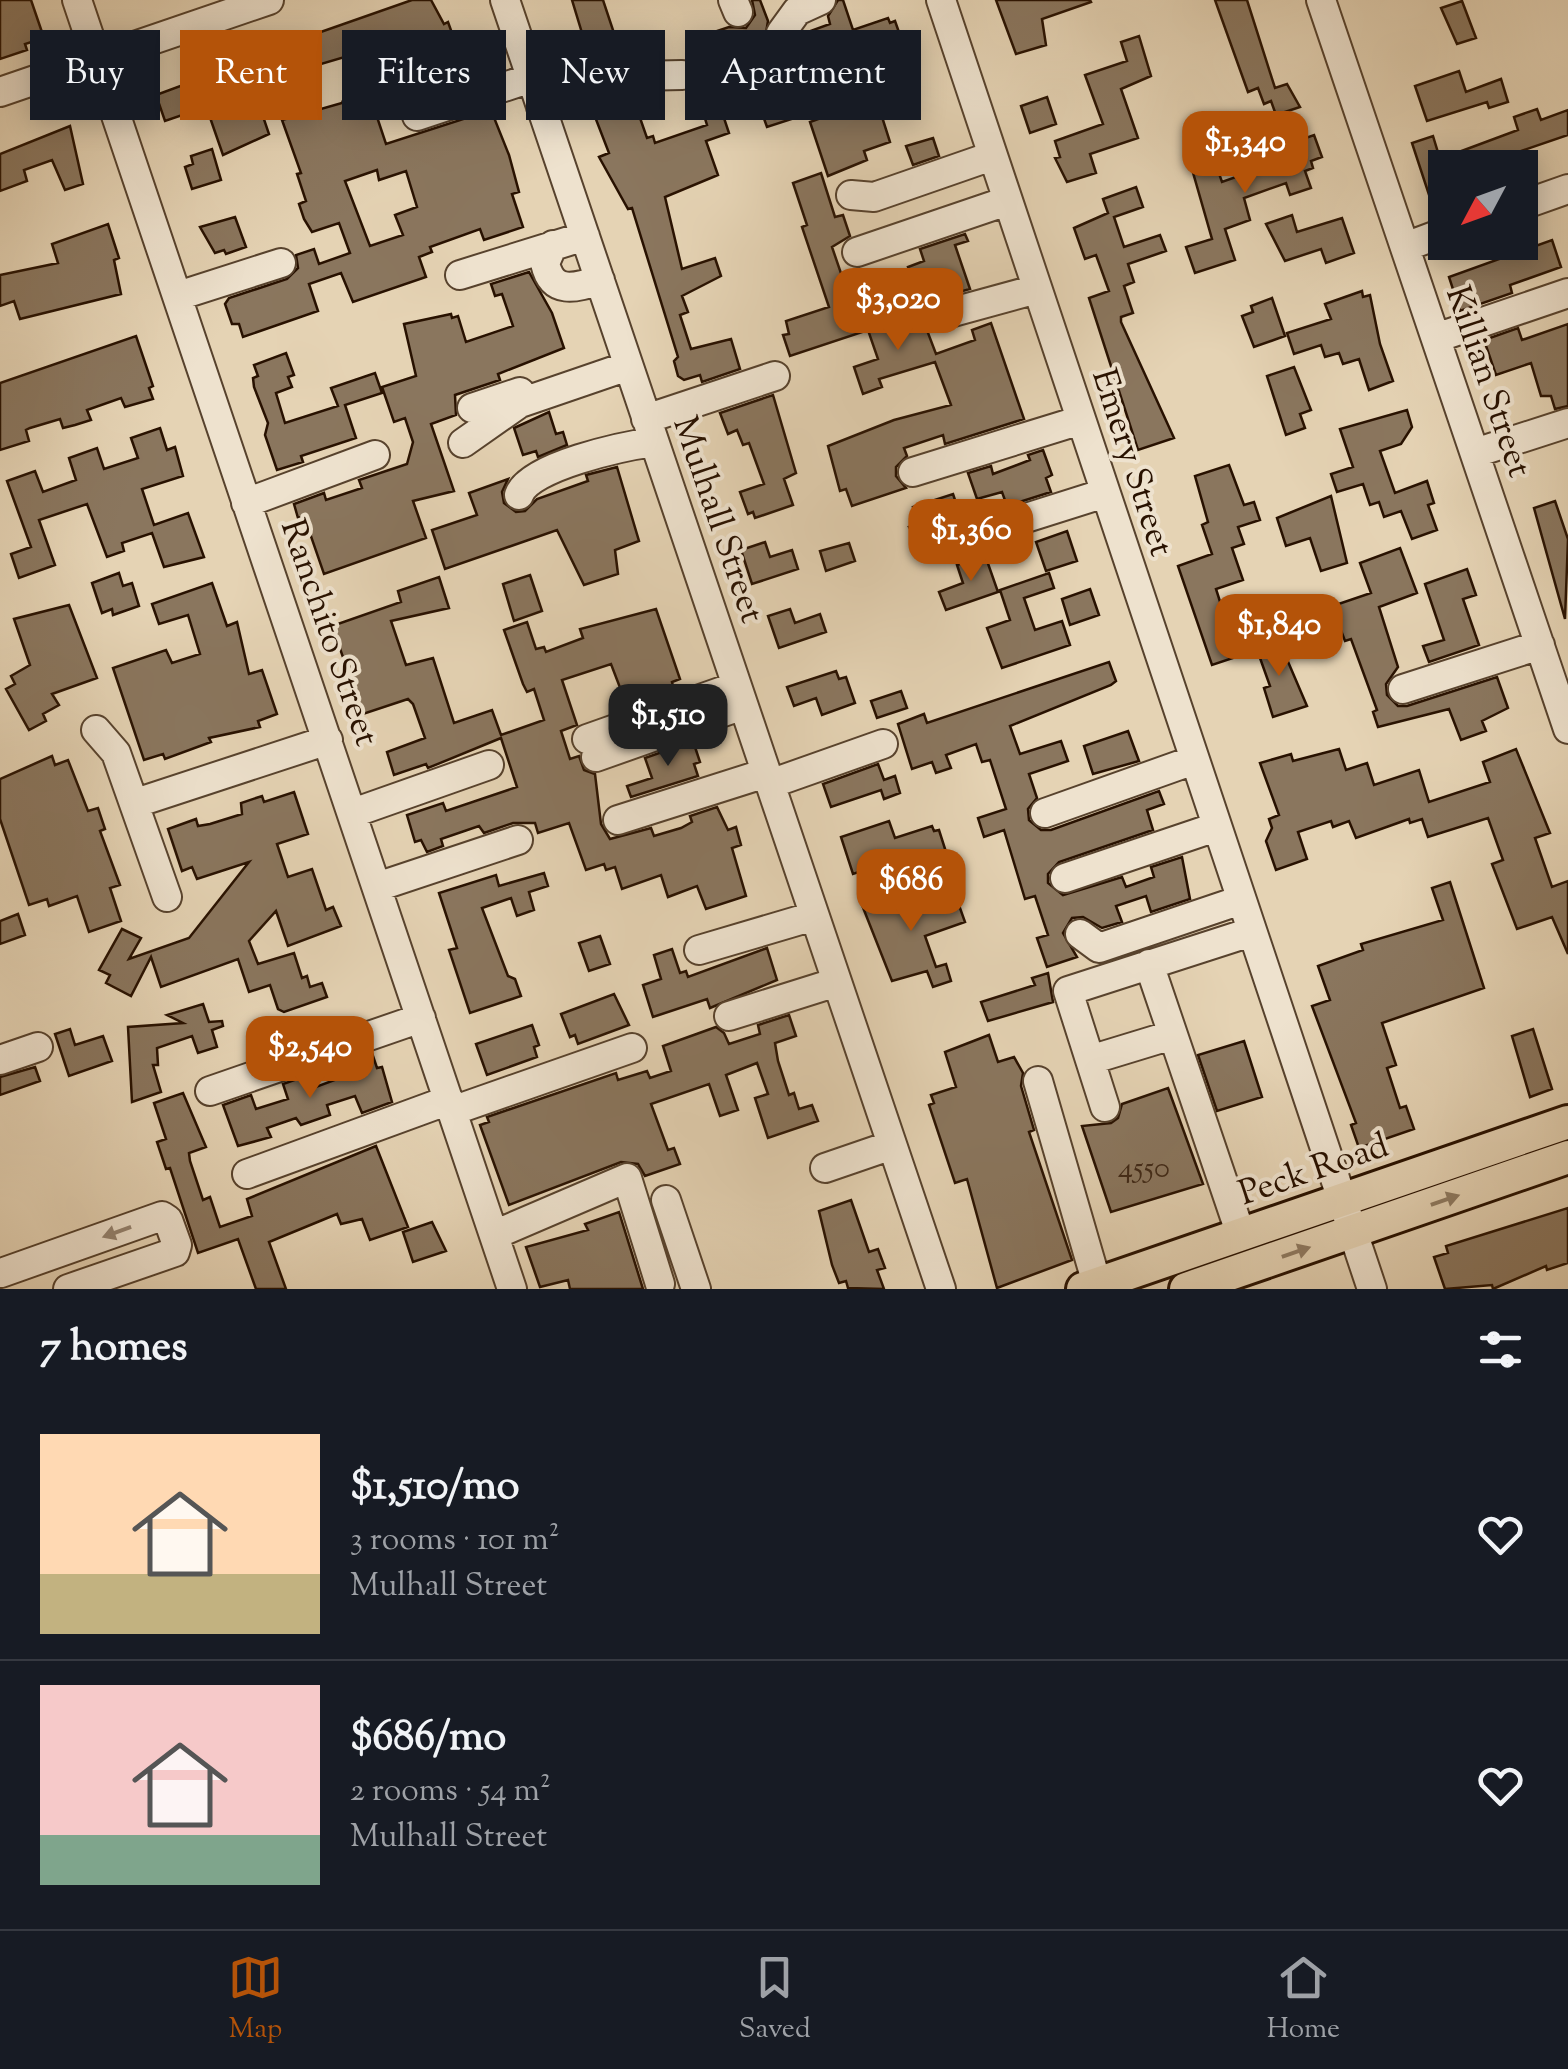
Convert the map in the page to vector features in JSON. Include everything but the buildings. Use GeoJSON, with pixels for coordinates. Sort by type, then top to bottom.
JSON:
{"type":"FeatureCollection","features":[{"type":"Feature","properties":{"kind":"main road","name":"Peck Road"},"geometry":{"type":"LineString","coordinates":[[1090,1287],[1568,1122]]}},
{"type":"Feature","properties":{"kind":"main road","name":"Peck Road"},"geometry":{"type":"LineString","coordinates":[[1186,1289],[1568,1158]]}},
{"type":"Feature","properties":{"kind":"street","name":"Ranchito Street"},"geometry":{"type":"LineString","coordinates":[[77,0],[88,30]]}},
{"type":"Feature","properties":{"kind":"street"},"geometry":{"type":"LineString","coordinates":[[160,38],[269,0]]}},
{"type":"Feature","properties":{"kind":"street","name":"Mulhall Street"},"geometry":{"type":"LineString","coordinates":[[505,0],[526,61]]}},
{"type":"Feature","properties":{"kind":"street"},"geometry":{"type":"LineString","coordinates":[[782,30],[797,11],[822,0]]}},
{"type":"Feature","properties":{"kind":"street","name":"Emery Street"},"geometry":{"type":"LineString","coordinates":[[940,0],[1372,1289]]}},
{"type":"Feature","properties":{"kind":"street","name":"Killian Street"},"geometry":{"type":"LineString","coordinates":[[1321,0],[1565,713]]}},
{"type":"Feature","properties":{"kind":"street"},"geometry":{"type":"LineString","coordinates":[[665,75],[682,75]]}},
{"type":"Feature","properties":{"kind":"street"},"geometry":{"type":"LineString","coordinates":[[0,92],[30,82]]}},
{"type":"Feature","properties":{"kind":"street","name":"Ranchito Street"},"geometry":{"type":"LineString","coordinates":[[119,120],[512,1289]]}},
{"type":"Feature","properties":{"kind":"street","name":"Mulhall Street"},"geometry":{"type":"LineString","coordinates":[[545,120],[941,1289]]}},
{"type":"Feature","properties":{"kind":"street"},"geometry":{"type":"LineString","coordinates":[[851,195],[874,197],[992,156]]}},
{"type":"Feature","properties":{"kind":"street"},"geometry":{"type":"LineString","coordinates":[[1538,200],[1568,189]]}},
{"type":"Feature","properties":{"kind":"street"},"geometry":{"type":"LineString","coordinates":[[857,252],[1007,201]]}},
{"type":"Feature","properties":{"kind":"street"},"geometry":{"type":"LineString","coordinates":[[460,275],[584,236]]}},
{"type":"Feature","properties":{"kind":"street"},"geometry":{"type":"LineString","coordinates":[[1405,247],[1428,238]]}},
{"type":"Feature","properties":{"kind":"street"},"geometry":{"type":"LineString","coordinates":[[553,245],[545,263],[551,280],[558,286],[568,289],[600,280]]}},
{"type":"Feature","properties":{"kind":"street"},"geometry":{"type":"LineString","coordinates":[[178,296],[282,263]]}},
{"type":"Feature","properties":{"kind":"street"},"geometry":{"type":"LineString","coordinates":[[909,302],[917,300],[942,316],[1037,289]]}},
{"type":"Feature","properties":{"kind":"street"},"geometry":{"type":"LineString","coordinates":[[1436,338],[1568,293]]}},
{"type":"Feature","properties":{"kind":"street"},"geometry":{"type":"LineString","coordinates":[[472,408],[627,361]]}},
{"type":"Feature","properties":{"kind":"street"},"geometry":{"type":"LineString","coordinates":[[463,442],[520,402],[627,361]]}},
{"type":"Feature","properties":{"kind":"street"},"geometry":{"type":"LineString","coordinates":[[519,495],[530,478],[626,446],[650,430],[775,376]]}},
{"type":"Feature","properties":{"kind":"street"},"geometry":{"type":"LineString","coordinates":[[912,472],[1081,420]]}},
{"type":"Feature","properties":{"kind":"street"},"geometry":{"type":"LineString","coordinates":[[1475,453],[1568,423]]}},
{"type":"Feature","properties":{"kind":"street"},"geometry":{"type":"LineString","coordinates":[[246,502],[375,455]]}},
{"type":"Feature","properties":{"kind":"street"},"geometry":{"type":"LineString","coordinates":[[946,543],[1105,493]]}},
{"type":"Feature","properties":{"kind":"street"},"geometry":{"type":"LineString","coordinates":[[1404,689],[1540,645]]}},
{"type":"Feature","properties":{"kind":"street"},"geometry":{"type":"LineString","coordinates":[[591,748],[740,695]]}},
{"type":"Feature","properties":{"kind":"street"},"geometry":{"type":"LineString","coordinates":[[96,730],[116,753],[166,898]]}},
{"type":"Feature","properties":{"kind":"street"},"geometry":{"type":"LineString","coordinates":[[136,803],[328,740]]}},
{"type":"Feature","properties":{"kind":"street"},"geometry":{"type":"LineString","coordinates":[[618,820],[883,744]]}},
{"type":"Feature","properties":{"kind":"street"},"geometry":{"type":"LineString","coordinates":[[1046,813],[1194,760]]}},
{"type":"Feature","properties":{"kind":"street"},"geometry":{"type":"LineString","coordinates":[[352,812],[489,765]]}},
{"type":"Feature","properties":{"kind":"street"},"geometry":{"type":"LineString","coordinates":[[1065,878],[1216,827]]}},
{"type":"Feature","properties":{"kind":"street"},"geometry":{"type":"LineString","coordinates":[[378,887],[518,840]]}},
{"type":"Feature","properties":{"kind":"street"},"geometry":{"type":"LineString","coordinates":[[1080,934],[1099,948],[1241,900]]}},
{"type":"Feature","properties":{"kind":"street"},"geometry":{"type":"LineString","coordinates":[[699,950],[814,916]]}},
{"type":"Feature","properties":{"kind":"street"},"geometry":{"type":"LineString","coordinates":[[1105,1107],[1068,991],[1251,932]]}},
{"type":"Feature","properties":{"kind":"street"},"geometry":{"type":"LineString","coordinates":[[1149,964],[1241,1236]]}},
{"type":"Feature","properties":{"kind":"street"},"geometry":{"type":"LineString","coordinates":[[729,1016],[836,982]]}},
{"type":"Feature","properties":{"kind":"street"},"geometry":{"type":"LineString","coordinates":[[210,1091],[422,1018]]}},
{"type":"Feature","properties":{"kind":"street"},"geometry":{"type":"LineString","coordinates":[[1090,1060],[1172,1035]]}},
{"type":"Feature","properties":{"kind":"street"},"geometry":{"type":"LineString","coordinates":[[0,1060],[38,1047]]}},
{"type":"Feature","properties":{"kind":"street"},"geometry":{"type":"LineString","coordinates":[[247,1174],[632,1048]]}},
{"type":"Feature","properties":{"kind":"street"},"geometry":{"type":"LineString","coordinates":[[1038,1081],[1090,1287]]}},
{"type":"Feature","properties":{"kind":"street"},"geometry":{"type":"LineString","coordinates":[[826,1168],[892,1145]]}},
{"type":"Feature","properties":{"kind":"street"},"geometry":{"type":"LineString","coordinates":[[494,1235],[627,1178],[660,1284]]}},
{"type":"Feature","properties":{"kind":"street"},"geometry":{"type":"LineString","coordinates":[[666,1200],[696,1289]]}},
{"type":"Feature","properties":{"kind":"street"},"geometry":{"type":"LineString","coordinates":[[3,1278],[162,1216],[168,1220],[178,1245],[174,1252],[68,1289]]}}]}
